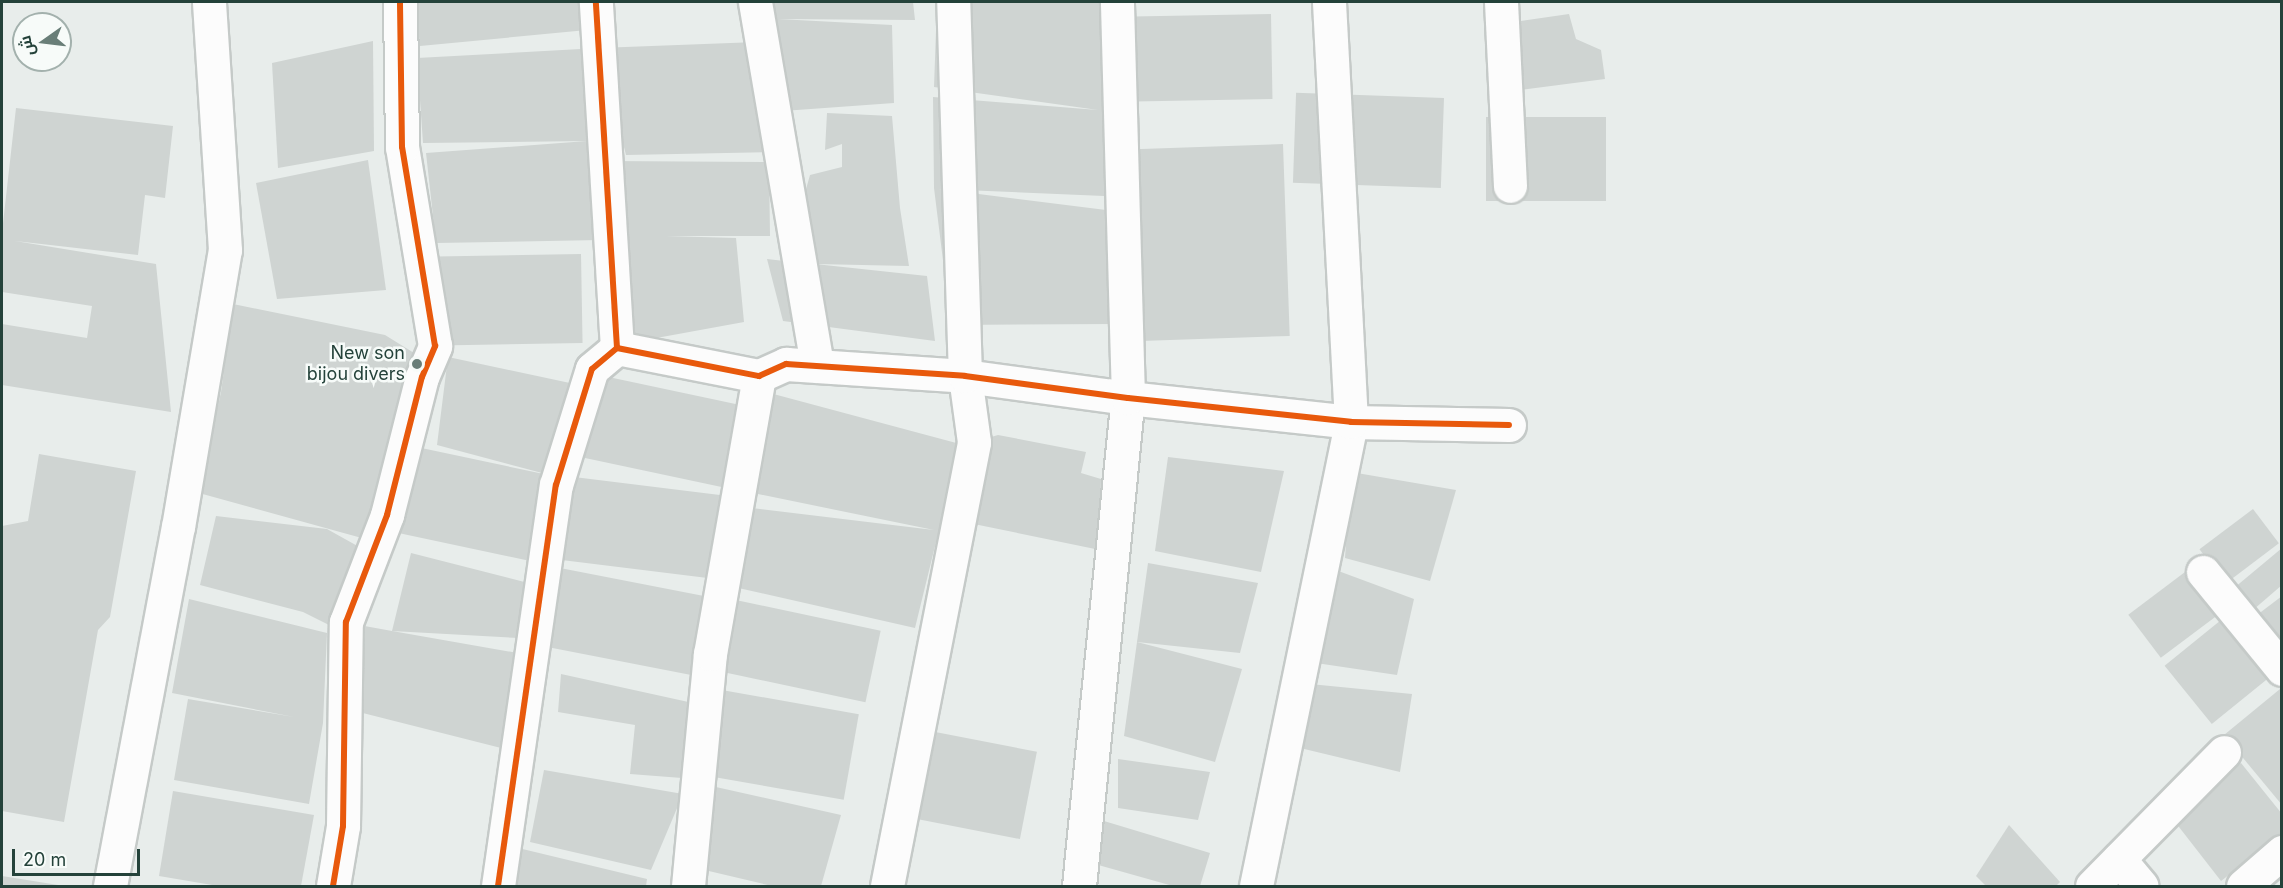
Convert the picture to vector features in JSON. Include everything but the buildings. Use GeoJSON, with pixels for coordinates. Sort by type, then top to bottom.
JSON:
{"type":"FeatureCollection","features":[{"type":"Feature","properties":{"kind":"street"},"geometry":{"type":"LineString","coordinates":[[110,886],[176,538],[225,250],[209,2]]}},
{"type":"Feature","properties":{"kind":"street"},"geometry":{"type":"LineString","coordinates":[[333,886],[344,826],[346,622],[387,515],[422,377],[435,346],[402,147],[400,2]]}},
{"type":"Feature","properties":{"kind":"street"},"geometry":{"type":"LineString","coordinates":[[596,2],[617,348]]}},
{"type":"Feature","properties":{"kind":"street"},"geometry":{"type":"LineString","coordinates":[[754,2],[816,366]]}},
{"type":"Feature","properties":{"kind":"street"},"geometry":{"type":"LineString","coordinates":[[887,886],[974,442],[965,376],[953,2]]}},
{"type":"Feature","properties":{"kind":"street"},"geometry":{"type":"LineString","coordinates":[[1079,886],[1128,398],[1117,2]]}},
{"type":"Feature","properties":{"kind":"street"},"geometry":{"type":"LineString","coordinates":[[1256,886],[1352,422],[1329,2]]}},
{"type":"Feature","properties":{"kind":"street"},"geometry":{"type":"LineString","coordinates":[[1501,2],[1510,186]]}},
{"type":"Feature","properties":{"kind":"street"},"geometry":{"type":"LineString","coordinates":[[617,348],[759,376],[786,364],[965,376],[1128,398],[1352,422],[1509,425]]}},
{"type":"Feature","properties":{"kind":"street"},"geometry":{"type":"LineString","coordinates":[[498,886],[556,485],[592,369],[617,348]]}},
{"type":"Feature","properties":{"kind":"street"},"geometry":{"type":"LineString","coordinates":[[688,886],[710,654],[759,376]]}},
{"type":"Feature","properties":{"kind":"street"},"geometry":{"type":"LineString","coordinates":[[2203,572],[2282,669]]}},
{"type":"Feature","properties":{"kind":"street"},"geometry":{"type":"LineString","coordinates":[[2092,886],[2224,752]]}},
{"type":"Feature","properties":{"kind":"street"},"geometry":{"type":"LineString","coordinates":[[2243,886],[2282,852]]}},
{"type":"Feature","properties":{"kind":"street"},"geometry":{"type":"LineString","coordinates":[[2119,860],[2142,886]]}},
{"type":"Feature","properties":{"kind":"cycle path"},"geometry":{"type":"LineString","coordinates":[[333,886],[343,826],[346,622],[387,515],[422,377],[435,346],[402,147],[400,2]]}},
{"type":"Feature","properties":{"kind":"cycle path"},"geometry":{"type":"LineString","coordinates":[[498,886],[556,485],[592,369],[617,348],[596,2]]}},
{"type":"Feature","properties":{"kind":"cycle path"},"geometry":{"type":"LineString","coordinates":[[617,348],[759,376],[786,364],[965,376],[1128,398],[1351,422],[1509,425]]}},
{"type":"Feature","properties":{"kind":"place","name":"New son bijou divers"},"geometry":{"type":"Point","coordinates":[417,364]}}]}
